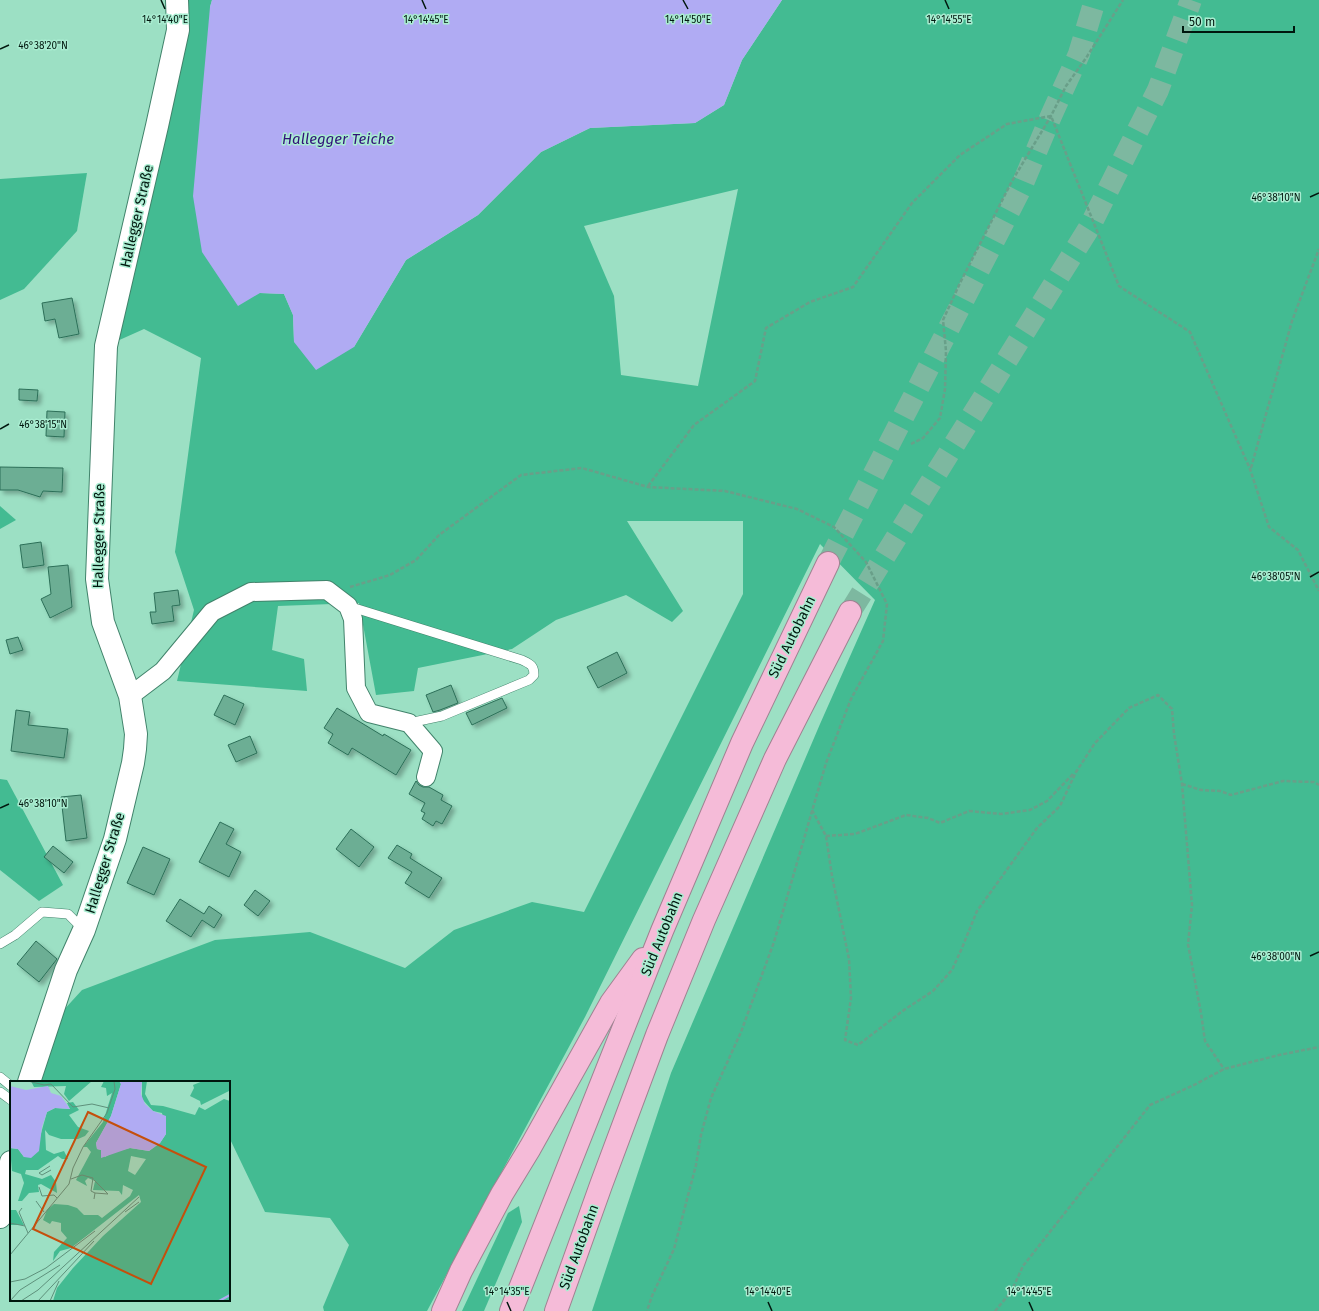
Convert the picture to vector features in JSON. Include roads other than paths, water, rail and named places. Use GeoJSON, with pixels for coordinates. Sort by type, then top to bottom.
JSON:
{"type":"FeatureCollection","features":[{"type":"Feature","properties":{"kind":"highway","name":"Süd Autobahn"},"geometry":{"type":"LineString","coordinates":[[511,1311],[662,931],[742,743],[828,563]]}},
{"type":"Feature","properties":{"kind":"highway","name":"Süd Autobahn"},"geometry":{"type":"LineString","coordinates":[[556,1311],[601,1185],[655,1042],[704,920],[775,759],[850,612]]}},
{"type":"Feature","properties":{"kind":"highway"},"geometry":{"type":"LineString","coordinates":[[443,1311],[461,1271],[502,1194],[530,1148],[611,1003],[662,931]]}},
{"type":"Feature","properties":{"kind":"main road","name":"Hallegger Straße"},"geometry":{"type":"LineString","coordinates":[[29,1081],[66,970],[84,930],[115,839],[133,762],[136,734],[130,696],[103,622],[97,579],[106,346],[158,126],[178,30],[177,0]]}},
{"type":"Feature","properties":{"kind":"main road"},"geometry":{"type":"LineString","coordinates":[[0,1217],[10,1167]]}},
{"type":"Feature","properties":{"kind":"street"},"geometry":{"type":"LineString","coordinates":[[130,696],[163,671],[212,612],[251,592],[328,590],[348,606],[353,619],[356,688],[369,713],[409,723],[433,751],[426,777]]}},
{"type":"Feature","properties":{"kind":"lane"},"geometry":{"type":"LineString","coordinates":[[348,606],[522,660],[531,665],[534,669],[534,675],[528,680],[442,716],[409,723]]}},
{"type":"Feature","properties":{"kind":"lane"},"geometry":{"type":"LineString","coordinates":[[0,944],[15,935],[42,912],[68,914],[84,930]]}},
{"type":"Feature","properties":{"kind":"lane"},"geometry":{"type":"LineString","coordinates":[[0,1077],[10,1085]]}},
{"type":"Feature","properties":{"kind":"lane"},"geometry":{"type":"LineString","coordinates":[[0,1092],[10,1099]]}},
{"type":"Feature","properties":{"kind":"water","name":"Hallegger Teiche"},"geometry":{"type":"Polygon","coordinates":[[[212,0],[782,0],[742,60],[724,105],[695,123],[590,128],[541,152],[478,215],[406,260],[354,347],[316,370],[294,342],[293,315],[284,294],[260,293],[238,306],[202,252],[193,196],[210,7],[212,0]]]}},
{"type":"Feature","properties":{"kind":"tunnel"},"geometry":{"type":"LineString","coordinates":[[828,563],[1021,188],[1079,54],[1095,0]]}},
{"type":"Feature","properties":{"kind":"tunnel"},"geometry":{"type":"LineString","coordinates":[[850,612],[1089,228],[1158,90],[1191,0]]}}]}
